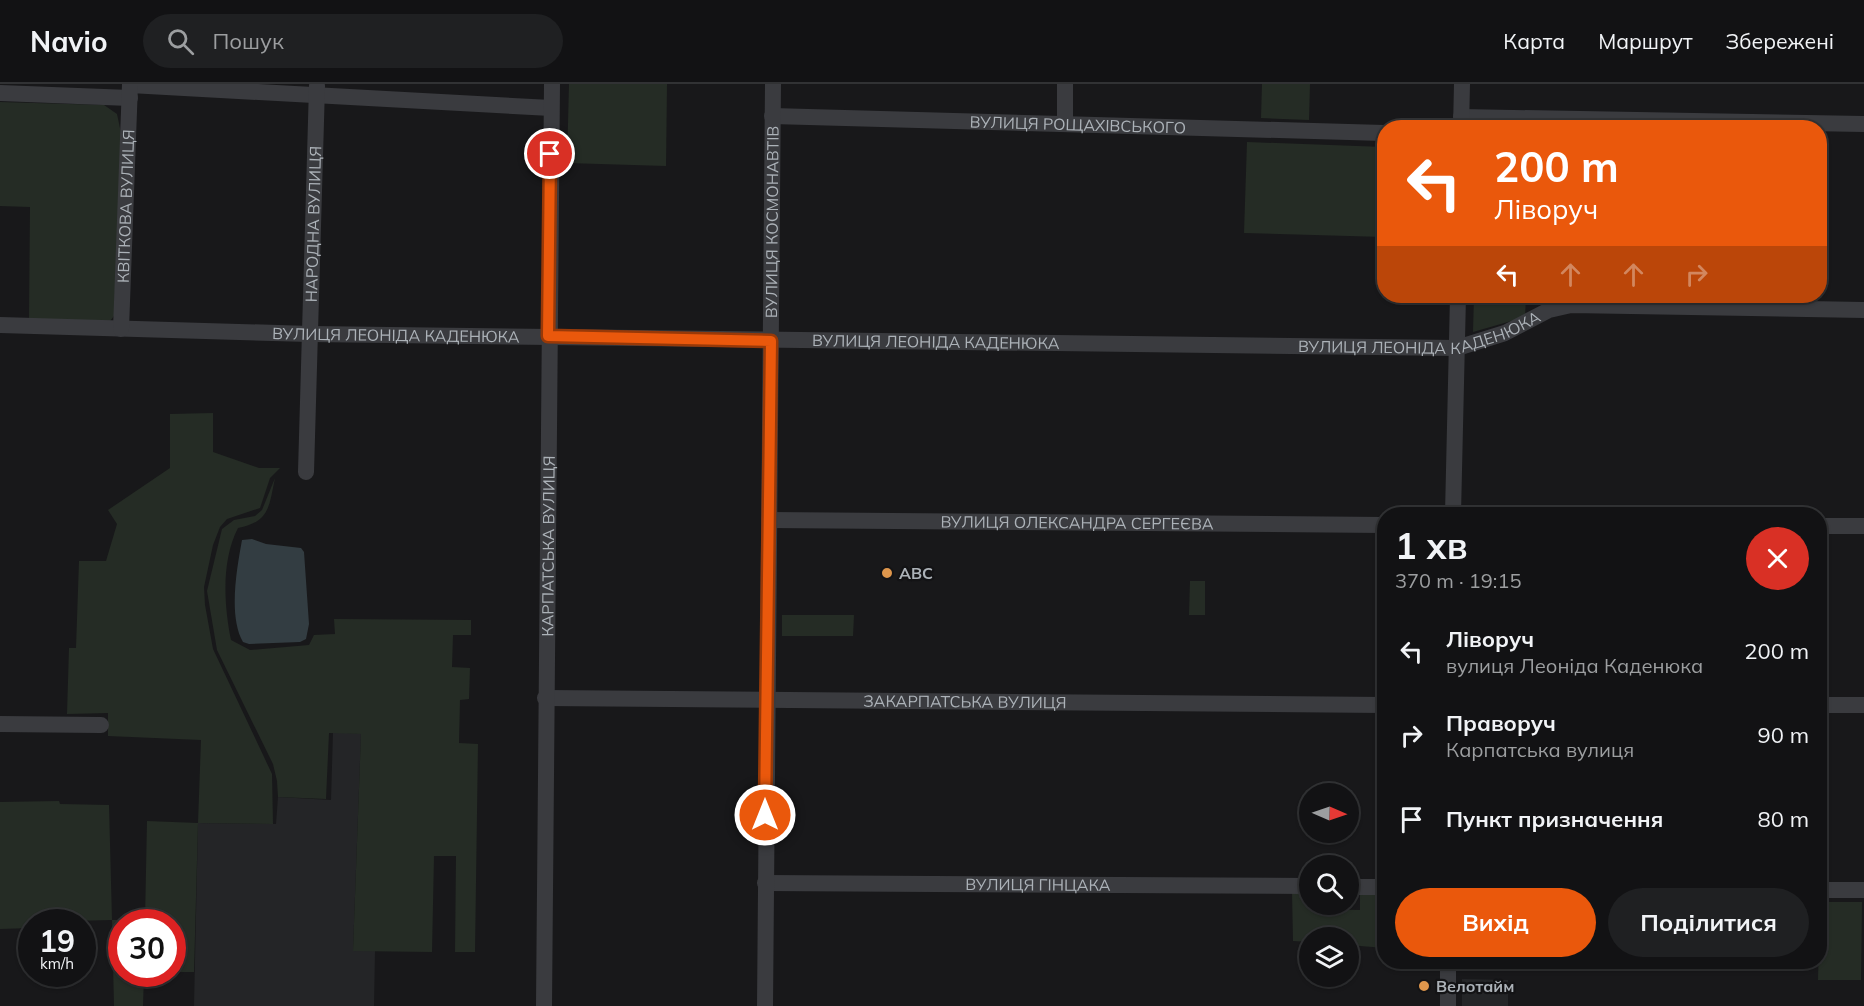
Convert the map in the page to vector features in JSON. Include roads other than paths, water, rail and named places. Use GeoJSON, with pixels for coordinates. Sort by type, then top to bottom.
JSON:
{"type":"FeatureCollection","features":[{"type":"Feature","properties":{"kind":"street","name":"КАРПАТСЬКА ВУЛИЦЯ"},"geometry":{"type":"LineString","coordinates":[[544,1006],[548,336],[552,84]]}},
{"type":"Feature","properties":{"kind":"street","name":"ВУЛИЦЯ КОСМОНАВТІВ"},"geometry":{"type":"LineString","coordinates":[[765,1006],[773,84]]}},
{"type":"Feature","properties":{"kind":"street"},"geometry":{"type":"LineString","coordinates":[[1065,84],[1065,123]]}},
{"type":"Feature","properties":{"kind":"street"},"geometry":{"type":"LineString","coordinates":[[1461,120],[1462,84]]}},
{"type":"Feature","properties":{"kind":"street"},"geometry":{"type":"LineString","coordinates":[[0,93],[130,89],[317,90],[551,108]]}},
{"type":"Feature","properties":{"kind":"street","name":"КВІТКОВА ВУЛИЦЯ"},"geometry":{"type":"LineString","coordinates":[[121,329],[130,89]]}},
{"type":"Feature","properties":{"kind":"street","name":"НАРОДНА ВУЛИЦЯ"},"geometry":{"type":"LineString","coordinates":[[306,472],[317,90]]}},
{"type":"Feature","properties":{"kind":"street","name":"ВУЛИЦЯ РОЩАХІВСЬКОГО"},"geometry":{"type":"LineString","coordinates":[[772,117],[1377,133]]}},
{"type":"Feature","properties":{"kind":"street"},"geometry":{"type":"LineString","coordinates":[[1827,124],[1864,124]]}},
{"type":"Feature","properties":{"kind":"street"},"geometry":{"type":"LineString","coordinates":[[1453,507],[1458,303]]}},
{"type":"Feature","properties":{"kind":"street","name":"ВУЛИЦЯ ЛЕОНІДА КАДЕНЮКА"},"geometry":{"type":"LineString","coordinates":[[0,325],[310,334],[1457,348],[1505,333],[1549,310],[1571,305],[1864,310]]}},
{"type":"Feature","properties":{"kind":"street","name":"ВУЛИЦЯ ОЛЕКСАНДРА СЕРГЕЄВА"},"geometry":{"type":"LineString","coordinates":[[769,520],[1377,525]]}},
{"type":"Feature","properties":{"kind":"street"},"geometry":{"type":"LineString","coordinates":[[1827,526],[1864,526]]}},
{"type":"Feature","properties":{"kind":"street","name":"ЗАКАРПАТСЬКА ВУЛИЦЯ"},"geometry":{"type":"LineString","coordinates":[[545,698],[1377,705]]}},
{"type":"Feature","properties":{"kind":"street"},"geometry":{"type":"LineString","coordinates":[[1827,705],[1864,705]]}},
{"type":"Feature","properties":{"kind":"street"},"geometry":{"type":"LineString","coordinates":[[0,724],[101,725]]}},
{"type":"Feature","properties":{"kind":"street","name":"ВУЛИЦЯ ГІНЦАКА"},"geometry":{"type":"LineString","coordinates":[[765,883],[1299,886]]}},
{"type":"Feature","properties":{"kind":"street"},"geometry":{"type":"LineString","coordinates":[[1359,887],[1377,887]]}},
{"type":"Feature","properties":{"kind":"street"},"geometry":{"type":"LineString","coordinates":[[1827,890],[1864,890]]}},
{"type":"Feature","properties":{"kind":"street"},"geometry":{"type":"LineString","coordinates":[[1448,969],[1448,1006]]}},
{"type":"Feature","properties":{"kind":"place","name":"ABC"},"geometry":{"type":"Point","coordinates":[887,573]}},
{"type":"Feature","properties":{"kind":"place","name":"Велотайм"},"geometry":{"type":"Point","coordinates":[1424,986]}}]}
